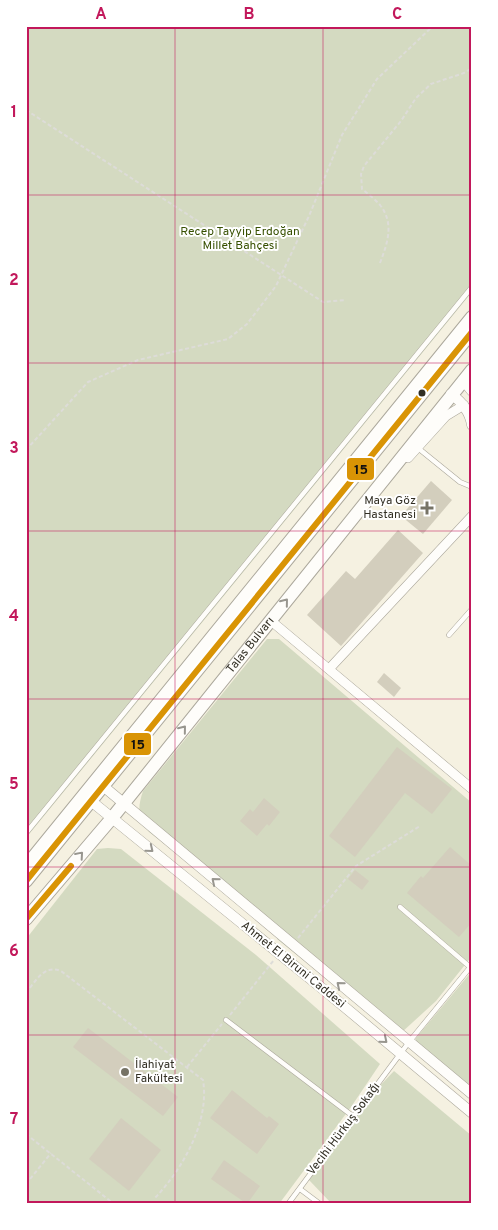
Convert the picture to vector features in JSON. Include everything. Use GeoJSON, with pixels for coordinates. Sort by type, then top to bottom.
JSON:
{"type":"FeatureCollection","features":[{"type":"Feature","properties":{"kind":"main road"},"geometry":{"type":"LineString","coordinates":[[26,866],[472,317]]}},
{"type":"Feature","properties":{"kind":"main road","name":"Talas Bulvarı"},"geometry":{"type":"LineString","coordinates":[[26,881],[472,332]]}},
{"type":"Feature","properties":{"kind":"main road","name":"Talas Bulvarı"},"geometry":{"type":"LineString","coordinates":[[26,919],[112,818],[472,370]]}},
{"type":"Feature","properties":{"kind":"street"},"geometry":{"type":"LineString","coordinates":[[463,380],[472,391]]}},
{"type":"Feature","properties":{"kind":"street"},"geometry":{"type":"LineString","coordinates":[[451,394],[464,405],[470,415],[472,425]]}},
{"type":"Feature","properties":{"kind":"street"},"geometry":{"type":"LineString","coordinates":[[363,505],[446,416],[464,405]]}},
{"type":"Feature","properties":{"kind":"street"},"geometry":{"type":"LineString","coordinates":[[328,669],[472,516]]}},
{"type":"Feature","properties":{"kind":"street"},"geometry":{"type":"LineString","coordinates":[[270,620],[472,789]]}},
{"type":"Feature","properties":{"kind":"street","name":"Ahmet El Biruni Caddesi"},"geometry":{"type":"LineString","coordinates":[[103,786],[364,1006],[472,1094]]}},
{"type":"Feature","properties":{"kind":"street","name":"Ahmet El Biruni Caddesi"},"geometry":{"type":"LineString","coordinates":[[91,801],[472,1113]]}},
{"type":"Feature","properties":{"kind":"street"},"geometry":{"type":"LineString","coordinates":[[355,1016],[359,1018],[365,1016],[364,1006]]}},
{"type":"Feature","properties":{"kind":"lane"},"geometry":{"type":"LineString","coordinates":[[26,833],[472,287]]}},
{"type":"Feature","properties":{"kind":"lane"},"geometry":{"type":"LineString","coordinates":[[418,448],[460,482],[472,487]]}},
{"type":"Feature","properties":{"kind":"lane"},"geometry":{"type":"LineString","coordinates":[[449,634],[472,610]]}},
{"type":"Feature","properties":{"kind":"lane"},"geometry":{"type":"LineString","coordinates":[[400,907],[471,966],[409,1042]]}},
{"type":"Feature","properties":{"kind":"lane"},"geometry":{"type":"LineString","coordinates":[[226,1020],[354,1117]]}},
{"type":"Feature","properties":{"kind":"lane","name":"Vecihi Hürkuş Sokağı"},"geometry":{"type":"LineString","coordinates":[[288,1204],[409,1042]]}},
{"type":"Feature","properties":{"kind":"lane"},"geometry":{"type":"LineString","coordinates":[[300,1189],[320,1204]]}},
{"type":"Feature","properties":{"kind":"path"},"geometry":{"type":"LineString","coordinates":[[26,450],[88,382],[138,360],[228,339],[247,324],[276,286],[309,216],[342,135],[377,79],[433,26]]}},
{"type":"Feature","properties":{"kind":"path"},"geometry":{"type":"LineString","coordinates":[[380,264],[388,240],[388,223],[381,206],[362,189],[361,174],[364,166],[401,121],[416,98],[431,84],[464,73],[472,68]]}},
{"type":"Feature","properties":{"kind":"path"},"geometry":{"type":"LineString","coordinates":[[26,110],[323,302],[346,300]]}},
{"type":"Feature","properties":{"kind":"path"},"geometry":{"type":"LineString","coordinates":[[292,945],[356,866],[420,826]]}},
{"type":"Feature","properties":{"kind":"path"},"geometry":{"type":"LineString","coordinates":[[187,1067],[280,954]]}},
{"type":"Feature","properties":{"kind":"path"},"geometry":{"type":"LineString","coordinates":[[26,993],[44,971],[53,969],[60,971],[203,1080],[203,1108],[194,1137],[186,1156],[172,1179],[154,1199]]}},
{"type":"Feature","properties":{"kind":"path"},"geometry":{"type":"LineString","coordinates":[[26,1134],[114,1204]]}},
{"type":"Feature","properties":{"kind":"path"},"geometry":{"type":"LineString","coordinates":[[26,1184],[50,1153]]}},
{"type":"Feature","properties":{"kind":"green space","name":"Recep Tayyip Erdoğan Millet Bahçesi"},"geometry":{"type":"Polygon","coordinates":[[[26,26],[472,26],[472,292],[26,838],[26,26]]]}},
{"type":"Feature","properties":{"kind":"green space"},"geometry":{"type":"Polygon","coordinates":[[[267,639],[279,639],[472,803],[472,956],[436,1001],[401,1033],[394,1033],[277,939],[280,934],[149,832],[141,817],[139,808],[143,791],[267,639]]]}},
{"type":"Feature","properties":{"kind":"green space"},"geometry":{"type":"Polygon","coordinates":[[[97,849],[121,849],[256,955],[380,1064],[351,1107],[279,1204],[26,1204],[26,939],[97,849]]]}},
{"type":"Feature","properties":{"kind":"green space"},"geometry":{"type":"Polygon","coordinates":[[[472,971],[472,1099],[416,1051],[416,1038],[472,971]]]}},
{"type":"Feature","properties":{"kind":"green space"},"geometry":{"type":"Polygon","coordinates":[[[394,1071],[472,1136],[472,1204],[332,1204],[309,1180],[374,1092],[394,1071]]]}},
{"type":"Feature","properties":{"kind":"building","name":"Maya Göz Hastanesi"},"geometry":{"type":"Polygon","coordinates":[[[431,481],[452,500],[423,534],[401,516],[431,481]]]}},
{"type":"Feature","properties":{"kind":"building"},"geometry":{"type":"Polygon","coordinates":[[[398,530],[423,553],[341,646],[307,615],[346,571],[355,579],[398,530]]]}},
{"type":"Feature","properties":{"kind":"building"},"geometry":{"type":"Polygon","coordinates":[[[384,673],[401,688],[394,697],[377,682],[384,673]]]}},
{"type":"Feature","properties":{"kind":"building"},"geometry":{"type":"Polygon","coordinates":[[[397,747],[452,789],[432,814],[405,793],[355,857],[329,836],[397,747]]]}},
{"type":"Feature","properties":{"kind":"building"},"geometry":{"type":"Polygon","coordinates":[[[264,798],[280,812],[269,826],[267,824],[257,836],[240,821],[250,809],[253,812],[264,798]]]}},
{"type":"Feature","properties":{"kind":"building"},"geometry":{"type":"Polygon","coordinates":[[[450,847],[472,866],[472,922],[459,937],[407,893],[450,847]]]}},
{"type":"Feature","properties":{"kind":"building"},"geometry":{"type":"Polygon","coordinates":[[[355,870],[369,881],[362,890],[348,879],[355,870]]]}},
{"type":"Feature","properties":{"kind":"building","name":"İlahiyat Fakültesi"},"geometry":{"type":"Polygon","coordinates":[[[88,1028],[178,1097],[163,1116],[73,1047],[88,1028]]]}},
{"type":"Feature","properties":{"kind":"building"},"geometry":{"type":"Polygon","coordinates":[[[232,1090],[267,1118],[269,1116],[279,1124],[257,1154],[210,1118],[232,1090]]]}},
{"type":"Feature","properties":{"kind":"building","name":"İlahiyat Fakültesi"},"geometry":{"type":"Polygon","coordinates":[[[121,1118],[161,1150],[129,1191],[89,1159],[121,1118]]]}},
{"type":"Feature","properties":{"kind":"building"},"geometry":{"type":"Polygon","coordinates":[[[224,1160],[260,1186],[247,1204],[211,1179],[224,1160]]]}},
{"type":"Feature","properties":{"kind":"transit line","name":"15"},"geometry":{"type":"LineString","coordinates":[[26,881],[472,332]]}},
{"type":"Feature","properties":{"kind":"transit line","name":"15"},"geometry":{"type":"LineString","coordinates":[[26,919],[71,866]]}},
{"type":"Feature","properties":{"kind":"place","name":"Maya Göz Hastanesi"},"geometry":{"type":"Point","coordinates":[427,508]}},
{"type":"Feature","properties":{"kind":"place","name":"İlahiyat Fakültesi"},"geometry":{"type":"Point","coordinates":[125,1072]}}]}
